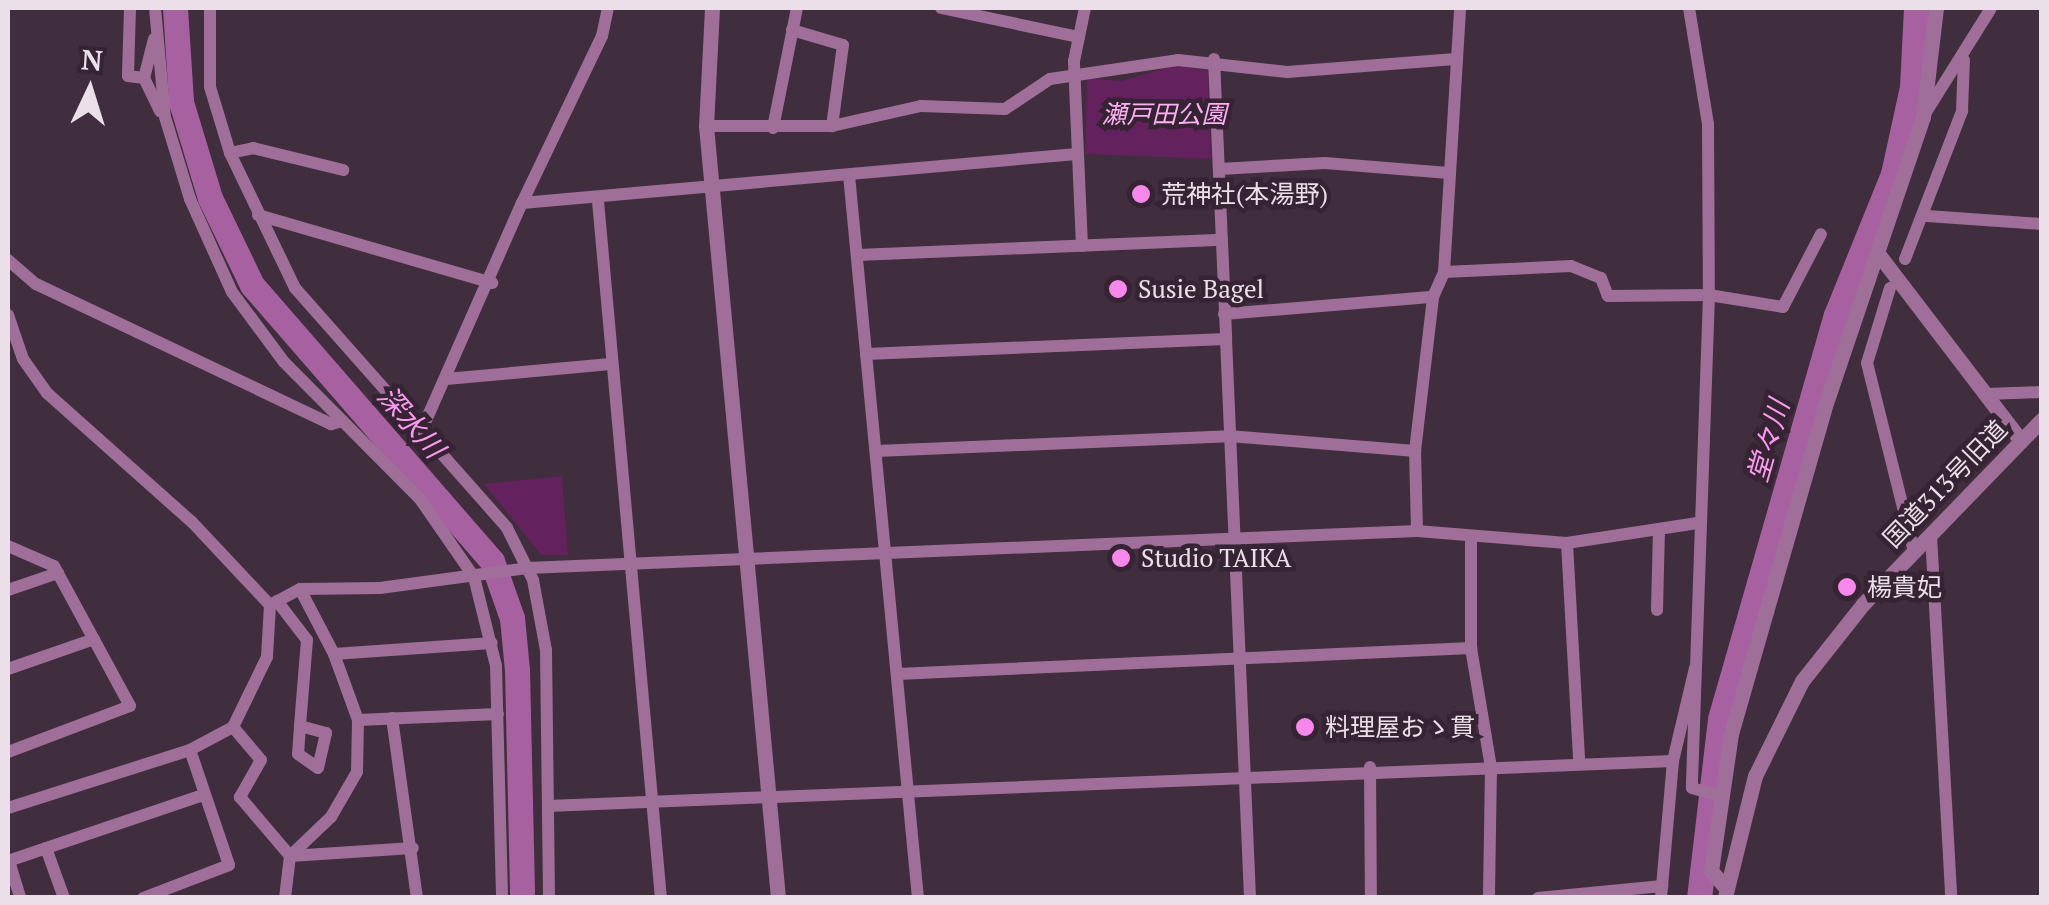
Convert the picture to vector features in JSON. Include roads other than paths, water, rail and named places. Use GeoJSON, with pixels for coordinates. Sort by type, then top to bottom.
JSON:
{"type":"FeatureCollection","features":[{"type":"Feature","properties":{"kind":"street"},"geometry":{"type":"LineString","coordinates":[[130,8],[129,83],[144,78]]}},
{"type":"Feature","properties":{"kind":"street"},"geometry":{"type":"LineString","coordinates":[[155,8],[154,39],[165,117],[190,199],[232,292],[344,422],[420,499],[479,576],[492,643],[498,714],[502,898]]}},
{"type":"Feature","properties":{"kind":"street"},"geometry":{"type":"LineString","coordinates":[[210,8],[210,87],[230,153],[296,288],[420,434],[507,528],[546,650],[549,898]]}},
{"type":"Feature","properties":{"kind":"street"},"geometry":{"type":"LineString","coordinates":[[420,434],[492,283],[522,203],[602,36],[608,8]]}},
{"type":"Feature","properties":{"kind":"street"},"geometry":{"type":"LineString","coordinates":[[712,8],[706,126],[778,898]]}},
{"type":"Feature","properties":{"kind":"street"},"geometry":{"type":"LineString","coordinates":[[773,128],[797,8]]}},
{"type":"Feature","properties":{"kind":"street"},"geometry":{"type":"LineString","coordinates":[[941,8],[1079,37]]}},
{"type":"Feature","properties":{"kind":"street"},"geometry":{"type":"LineString","coordinates":[[1082,246],[1076,72],[1085,8]]}},
{"type":"Feature","properties":{"kind":"street"},"geometry":{"type":"LineString","coordinates":[[1418,531],[1415,450],[1433,297],[1444,272],[1449,173],[1460,92],[1456,58],[1460,8]]}},
{"type":"Feature","properties":{"kind":"street"},"geometry":{"type":"LineString","coordinates":[[1725,893],[1711,870],[1720,796],[1791,519],[1924,117],[1936,8]]}},
{"type":"Feature","properties":{"kind":"street"},"geometry":{"type":"LineString","coordinates":[[1924,117],[1964,60],[1991,8]]}},
{"type":"Feature","properties":{"kind":"street"},"geometry":{"type":"LineString","coordinates":[[1691,9],[1708,124],[1708,295],[1692,606],[1700,652],[1692,788],[1720,796]]}},
{"type":"Feature","properties":{"kind":"street"},"geometry":{"type":"LineString","coordinates":[[792,30],[842,45],[832,126]]}},
{"type":"Feature","properties":{"kind":"street"},"geometry":{"type":"LineString","coordinates":[[154,39],[144,78],[165,117]]}},
{"type":"Feature","properties":{"kind":"street"},"geometry":{"type":"LineString","coordinates":[[706,126],[832,126],[921,106],[1004,109],[1076,72],[1214,59],[1288,72],[1456,58]]}},
{"type":"Feature","properties":{"kind":"street"},"geometry":{"type":"LineString","coordinates":[[1214,59],[1250,898]]}},
{"type":"Feature","properties":{"kind":"street"},"geometry":{"type":"LineString","coordinates":[[1906,260],[1927,216],[1962,111],[1964,60]]}},
{"type":"Feature","properties":{"kind":"street"},"geometry":{"type":"LineString","coordinates":[[230,153],[254,148],[342,170]]}},
{"type":"Feature","properties":{"kind":"street"},"geometry":{"type":"LineString","coordinates":[[522,203],[598,200],[1077,154]]}},
{"type":"Feature","properties":{"kind":"street"},"geometry":{"type":"LineString","coordinates":[[1220,168],[1325,164],[1449,173]]}},
{"type":"Feature","properties":{"kind":"street"},"geometry":{"type":"LineString","coordinates":[[850,175],[918,898]]}},
{"type":"Feature","properties":{"kind":"street"},"geometry":{"type":"LineString","coordinates":[[598,200],[661,898]]}},
{"type":"Feature","properties":{"kind":"street"},"geometry":{"type":"LineString","coordinates":[[258,216],[492,283]]}},
{"type":"Feature","properties":{"kind":"street"},"geometry":{"type":"LineString","coordinates":[[1927,216],[2042,224]]}},
{"type":"Feature","properties":{"kind":"street"},"geometry":{"type":"LineString","coordinates":[[1444,272],[1571,266],[1601,278],[1608,296],[1708,295],[1783,307],[1820,234]]}},
{"type":"Feature","properties":{"kind":"street"},"geometry":{"type":"LineString","coordinates":[[858,255],[1222,240]]}},
{"type":"Feature","properties":{"kind":"street"},"geometry":{"type":"LineString","coordinates":[[1879,255],[2021,441]]}},
{"type":"Feature","properties":{"kind":"street"},"geometry":{"type":"LineString","coordinates":[[8,260],[36,284],[332,424],[344,422]]}},
{"type":"Feature","properties":{"kind":"street"},"geometry":{"type":"LineString","coordinates":[[1890,288],[1867,363],[1914,552]]}},
{"type":"Feature","properties":{"kind":"street"},"geometry":{"type":"LineString","coordinates":[[1224,314],[1433,297]]}},
{"type":"Feature","properties":{"kind":"street"},"geometry":{"type":"LineString","coordinates":[[8,315],[22,359],[47,393],[192,522],[306,640],[300,726]]}},
{"type":"Feature","properties":{"kind":"street"},"geometry":{"type":"LineString","coordinates":[[866,354],[1226,339]]}},
{"type":"Feature","properties":{"kind":"street"},"geometry":{"type":"LineString","coordinates":[[446,379],[610,364]]}},
{"type":"Feature","properties":{"kind":"street"},"geometry":{"type":"LineString","coordinates":[[1986,394],[2042,392]]}},
{"type":"Feature","properties":{"kind":"street","name":"国道313号旧道"},"geometry":{"type":"LineString","coordinates":[[1725,893],[1755,776],[1802,680],[1914,552],[2042,420]]}},
{"type":"Feature","properties":{"kind":"street"},"geometry":{"type":"LineString","coordinates":[[876,451],[1230,436],[1415,450]]}},
{"type":"Feature","properties":{"kind":"street"},"geometry":{"type":"LineString","coordinates":[[8,808],[190,750],[233,727],[258,685],[274,603],[300,588],[479,576],[520,568],[745,556],[1418,531],[1471,539],[1567,543],[1698,522]]}},
{"type":"Feature","properties":{"kind":"street"},"geometry":{"type":"LineString","coordinates":[[1657,610],[1659,530]]}},
{"type":"Feature","properties":{"kind":"street"},"geometry":{"type":"LineString","coordinates":[[1931,535],[1951,898]]}},
{"type":"Feature","properties":{"kind":"street"},"geometry":{"type":"LineString","coordinates":[[1471,539],[1472,648],[1491,767],[1489,898]]}},
{"type":"Feature","properties":{"kind":"street"},"geometry":{"type":"LineString","coordinates":[[1567,543],[1578,761]]}},
{"type":"Feature","properties":{"kind":"street"},"geometry":{"type":"LineString","coordinates":[[8,546],[58,573],[130,706],[8,752]]}},
{"type":"Feature","properties":{"kind":"street"},"geometry":{"type":"LineString","coordinates":[[8,590],[58,573]]}},
{"type":"Feature","properties":{"kind":"street"},"geometry":{"type":"LineString","coordinates":[[285,898],[290,856],[348,792],[357,772],[358,720],[334,654],[300,588]]}},
{"type":"Feature","properties":{"kind":"street"},"geometry":{"type":"LineString","coordinates":[[8,669],[94,639]]}},
{"type":"Feature","properties":{"kind":"street"},"geometry":{"type":"LineString","coordinates":[[334,654],[492,643]]}},
{"type":"Feature","properties":{"kind":"street"},"geometry":{"type":"LineString","coordinates":[[897,674],[1472,648]]}},
{"type":"Feature","properties":{"kind":"street"},"geometry":{"type":"LineString","coordinates":[[1538,898],[1661,892],[1673,761],[1700,652]]}},
{"type":"Feature","properties":{"kind":"street"},"geometry":{"type":"LineString","coordinates":[[358,720],[498,714]]}},
{"type":"Feature","properties":{"kind":"street"},"geometry":{"type":"LineString","coordinates":[[392,718],[417,898]]}},
{"type":"Feature","properties":{"kind":"street"},"geometry":{"type":"LineString","coordinates":[[233,727],[261,760],[240,797],[290,856]]}},
{"type":"Feature","properties":{"kind":"street"},"geometry":{"type":"LineString","coordinates":[[142,898],[230,865],[190,750]]}},
{"type":"Feature","properties":{"kind":"street"},"geometry":{"type":"LineString","coordinates":[[548,806],[1246,778],[1370,767],[1673,761]]}},
{"type":"Feature","properties":{"kind":"street"},"geometry":{"type":"LineString","coordinates":[[1370,767],[1370,898]]}},
{"type":"Feature","properties":{"kind":"street"},"geometry":{"type":"LineString","coordinates":[[20,898],[8,861],[203,795]]}},
{"type":"Feature","properties":{"kind":"street"},"geometry":{"type":"LineString","coordinates":[[46,848],[64,898]]}},
{"type":"Feature","properties":{"kind":"street"},"geometry":{"type":"LineString","coordinates":[[290,856],[413,848]]}},
{"type":"Feature","properties":{"kind":"waterway","name":"深水川"},"geometry":{"type":"LineString","coordinates":[[175,8],[181,102],[210,198],[252,285],[492,561],[512,618],[517,670],[522,898]]}},
{"type":"Feature","properties":{"kind":"waterway","name":"堂々川"},"geometry":{"type":"LineString","coordinates":[[1699,898],[1720,719],[1836,315],[1893,174],[1912,87],[1916,8]]}},
{"type":"Feature","properties":{"kind":"place","name":"荒神社(本湯野)"},"geometry":{"type":"Point","coordinates":[1141,194]}},
{"type":"Feature","properties":{"kind":"place","name":"Susie Bagel"},"geometry":{"type":"Point","coordinates":[1118,289]}},
{"type":"Feature","properties":{"kind":"place","name":"Studio TAIKA"},"geometry":{"type":"Point","coordinates":[1121,558]}},
{"type":"Feature","properties":{"kind":"place","name":"楊貴妃"},"geometry":{"type":"Point","coordinates":[1847,587]}},
{"type":"Feature","properties":{"kind":"place","name":"料理屋おゝ貫"},"geometry":{"type":"Point","coordinates":[1305,727]}},
{"type":"Feature","properties":{"kind":"park label","name":"瀬戸田公園"},"geometry":{"type":"Point","coordinates":[1164,114]}}]}
